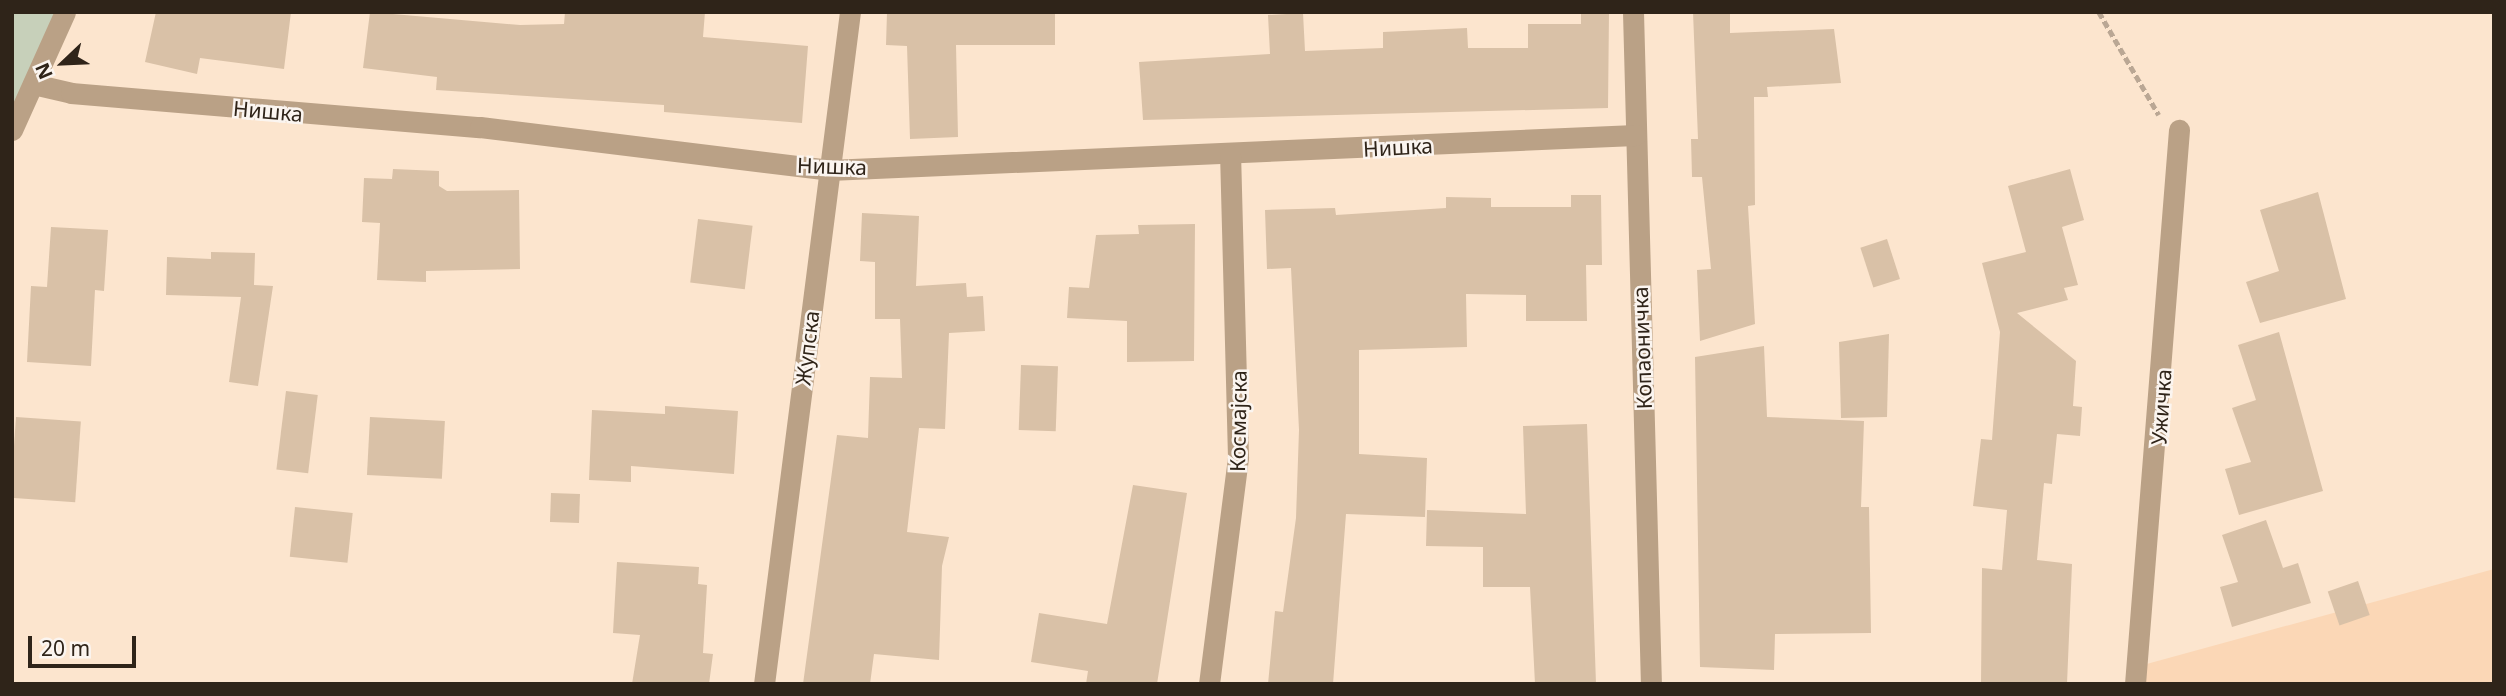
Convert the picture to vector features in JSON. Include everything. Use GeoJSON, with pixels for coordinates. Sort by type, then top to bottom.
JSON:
{"type":"FeatureCollection","features":[{"type":"Feature","properties":{"kind":"street"},"geometry":{"type":"LineString","coordinates":[[12,130],[65,12]]}},
{"type":"Feature","properties":{"kind":"street","name":"Жупска"},"geometry":{"type":"LineString","coordinates":[[764,684],[850,12]]}},
{"type":"Feature","properties":{"kind":"street","name":"Копаоничка"},"geometry":{"type":"LineString","coordinates":[[1633,12],[1651,684]]}},
{"type":"Feature","properties":{"kind":"street","name":"Нишка"},"geometry":{"type":"LineString","coordinates":[[33,83],[71,93],[480,127],[829,170],[1230,156],[1635,135]]}},
{"type":"Feature","properties":{"kind":"street","name":"Ужичка"},"geometry":{"type":"LineString","coordinates":[[2135,684],[2179,130]]}},
{"type":"Feature","properties":{"kind":"street","name":"Космајска"},"geometry":{"type":"LineString","coordinates":[[1209,684],[1238,457],[1230,156]]}},
{"type":"Feature","properties":{"kind":"path"},"geometry":{"type":"LineString","coordinates":[[2099,12],[2150,108],[2179,130]]}},
{"type":"Feature","properties":{"kind":"shaded area"},"geometry":{"type":"Polygon","coordinates":[[[2494,569],[2494,684],[2141,684],[2143,665],[2494,569]]]}},
{"type":"Feature","properties":{"kind":"green space"},"geometry":{"type":"Polygon","coordinates":[[[14,12],[67,12],[12,134],[12,17],[14,12]]]}},
{"type":"Feature","properties":{"kind":"building"},"geometry":{"type":"Polygon","coordinates":[[[156,12],[291,12],[284,69],[200,58],[197,74],[145,62],[156,12]]]}},
{"type":"Feature","properties":{"kind":"building"},"geometry":{"type":"Polygon","coordinates":[[[370,12],[520,25],[564,24],[565,12],[705,12],[703,37],[808,46],[802,123],[664,112],[664,105],[436,90],[437,77],[363,68],[370,12]]]}},
{"type":"Feature","properties":{"kind":"building"},"geometry":{"type":"Polygon","coordinates":[[[887,12],[1055,12],[1055,45],[956,45],[958,137],[910,139],[907,46],[886,45],[887,12]]]}},
{"type":"Feature","properties":{"kind":"building"},"geometry":{"type":"Polygon","coordinates":[[[1581,12],[1609,12],[1608,108],[1143,120],[1139,62],[1270,54],[1268,15],[1303,13],[1305,51],[1383,48],[1383,32],[1467,28],[1468,48],[1528,48],[1528,24],[1581,24],[1581,12]]]}},
{"type":"Feature","properties":{"kind":"building"},"geometry":{"type":"Polygon","coordinates":[[[1693,12],[1730,12],[1730,33],[1834,29],[1841,83],[1767,87],[1768,97],[1754,97],[1755,205],[1748,206],[1755,324],[1700,341],[1697,270],[1711,269],[1702,177],[1692,177],[1691,139],[1698,139],[1693,12]]]}},
{"type":"Feature","properties":{"kind":"building"},"geometry":{"type":"Polygon","coordinates":[[[393,169],[439,171],[439,186],[447,191],[519,190],[520,269],[426,271],[426,282],[377,280],[380,223],[362,222],[364,178],[392,179],[393,169]]]}},
{"type":"Feature","properties":{"kind":"building"},"geometry":{"type":"Polygon","coordinates":[[[2070,169],[2084,220],[2062,227],[2078,285],[2064,288],[2068,300],[2017,313],[2076,361],[2073,406],[2082,407],[2080,436],[2057,434],[2052,484],[2044,483],[2037,560],[2072,564],[2067,684],[1981,684],[1982,568],[2002,570],[2007,510],[1973,506],[1981,439],[1992,440],[2000,332],[1982,263],[2026,252],[2008,186],[2070,169]]]}},
{"type":"Feature","properties":{"kind":"building"},"geometry":{"type":"Polygon","coordinates":[[[2318,192],[2346,299],[2260,323],[2246,282],[2279,271],[2260,210],[2318,192]]]}},
{"type":"Feature","properties":{"kind":"building"},"geometry":{"type":"Polygon","coordinates":[[[1571,195],[1601,195],[1602,265],[1586,265],[1587,321],[1526,321],[1526,295],[1466,294],[1467,347],[1359,350],[1359,454],[1427,458],[1425,517],[1346,514],[1333,684],[1268,684],[1275,611],[1283,612],[1296,518],[1299,430],[1291,268],[1267,269],[1265,210],[1335,208],[1336,215],[1446,208],[1446,197],[1491,198],[1491,207],[1571,207],[1571,195]]]}},
{"type":"Feature","properties":{"kind":"building"},"geometry":{"type":"Polygon","coordinates":[[[862,213],[919,216],[916,286],[966,283],[967,297],[983,296],[985,331],[949,333],[945,429],[919,428],[907,532],[949,537],[942,566],[939,660],[874,654],[870,684],[803,684],[837,435],[868,438],[870,377],[902,378],[900,319],[875,319],[875,262],[860,261],[862,213]]]}},
{"type":"Feature","properties":{"kind":"building"},"geometry":{"type":"Polygon","coordinates":[[[698,219],[753,226],[745,289],[690,283],[698,219]]]}},
{"type":"Feature","properties":{"kind":"building"},"geometry":{"type":"Polygon","coordinates":[[[1195,224],[1194,361],[1127,362],[1127,321],[1067,318],[1069,287],[1089,288],[1096,235],[1139,234],[1138,225],[1195,224]]]}},
{"type":"Feature","properties":{"kind":"building"},"geometry":{"type":"Polygon","coordinates":[[[51,227],[108,230],[104,291],[95,290],[91,366],[27,362],[31,286],[47,287],[51,227]]]}},
{"type":"Feature","properties":{"kind":"building"},"geometry":{"type":"Polygon","coordinates":[[[1887,239],[1900,279],[1873,288],[1860,248],[1887,239]]]}},
{"type":"Feature","properties":{"kind":"building"},"geometry":{"type":"Polygon","coordinates":[[[211,252],[255,253],[254,285],[273,286],[258,386],[229,382],[241,297],[166,295],[167,257],[211,259],[211,252]]]}},
{"type":"Feature","properties":{"kind":"building"},"geometry":{"type":"Polygon","coordinates":[[[2279,332],[2323,491],[2239,515],[2225,469],[2251,462],[2232,408],[2256,400],[2238,345],[2279,332]]]}},
{"type":"Feature","properties":{"kind":"building"},"geometry":{"type":"Polygon","coordinates":[[[1889,334],[1887,417],[1841,418],[1839,342],[1889,334]]]}},
{"type":"Feature","properties":{"kind":"building"},"geometry":{"type":"Polygon","coordinates":[[[1764,346],[1767,417],[1864,421],[1861,507],[1869,507],[1871,633],[1775,634],[1774,670],[1700,667],[1695,357],[1764,346]]]}},
{"type":"Feature","properties":{"kind":"building"},"geometry":{"type":"Polygon","coordinates":[[[1021,365],[1058,366],[1056,431],[1019,430],[1021,365]]]}},
{"type":"Feature","properties":{"kind":"building"},"geometry":{"type":"Polygon","coordinates":[[[286,391],[318,395],[308,473],[276,469],[286,391]]]}},
{"type":"Feature","properties":{"kind":"building"},"geometry":{"type":"Polygon","coordinates":[[[665,406],[738,411],[734,474],[631,466],[631,482],[589,480],[592,410],[665,414],[665,406]]]}},
{"type":"Feature","properties":{"kind":"building"},"geometry":{"type":"Polygon","coordinates":[[[16,417],[81,422],[75,502],[12,498],[16,417]]]}},
{"type":"Feature","properties":{"kind":"building"},"geometry":{"type":"Polygon","coordinates":[[[370,417],[445,421],[442,479],[367,475],[370,417]]]}},
{"type":"Feature","properties":{"kind":"building"},"geometry":{"type":"Polygon","coordinates":[[[1587,424],[1596,684],[1535,684],[1530,587],[1483,587],[1483,547],[1426,546],[1427,510],[1526,514],[1523,426],[1587,424]]]}},
{"type":"Feature","properties":{"kind":"building"},"geometry":{"type":"Polygon","coordinates":[[[1133,485],[1187,493],[1157,684],[1086,684],[1088,671],[1031,662],[1039,613],[1107,624],[1133,485]]]}},
{"type":"Feature","properties":{"kind":"building"},"geometry":{"type":"Polygon","coordinates":[[[551,493],[580,494],[579,523],[550,522],[551,493]]]}},
{"type":"Feature","properties":{"kind":"building"},"geometry":{"type":"Polygon","coordinates":[[[295,507],[353,513],[347,563],[290,557],[295,507]]]}},
{"type":"Feature","properties":{"kind":"building"},"geometry":{"type":"Polygon","coordinates":[[[2266,520],[2283,568],[2298,563],[2311,603],[2232,627],[2220,587],[2238,582],[2222,535],[2266,520]]]}},
{"type":"Feature","properties":{"kind":"building"},"geometry":{"type":"Polygon","coordinates":[[[617,562],[699,567],[698,584],[707,585],[703,653],[713,654],[709,684],[632,684],[640,635],[613,633],[617,562]]]}},
{"type":"Feature","properties":{"kind":"building"},"geometry":{"type":"Polygon","coordinates":[[[2358,581],[2370,615],[2339,625],[2328,591],[2358,581]]]}}]}
